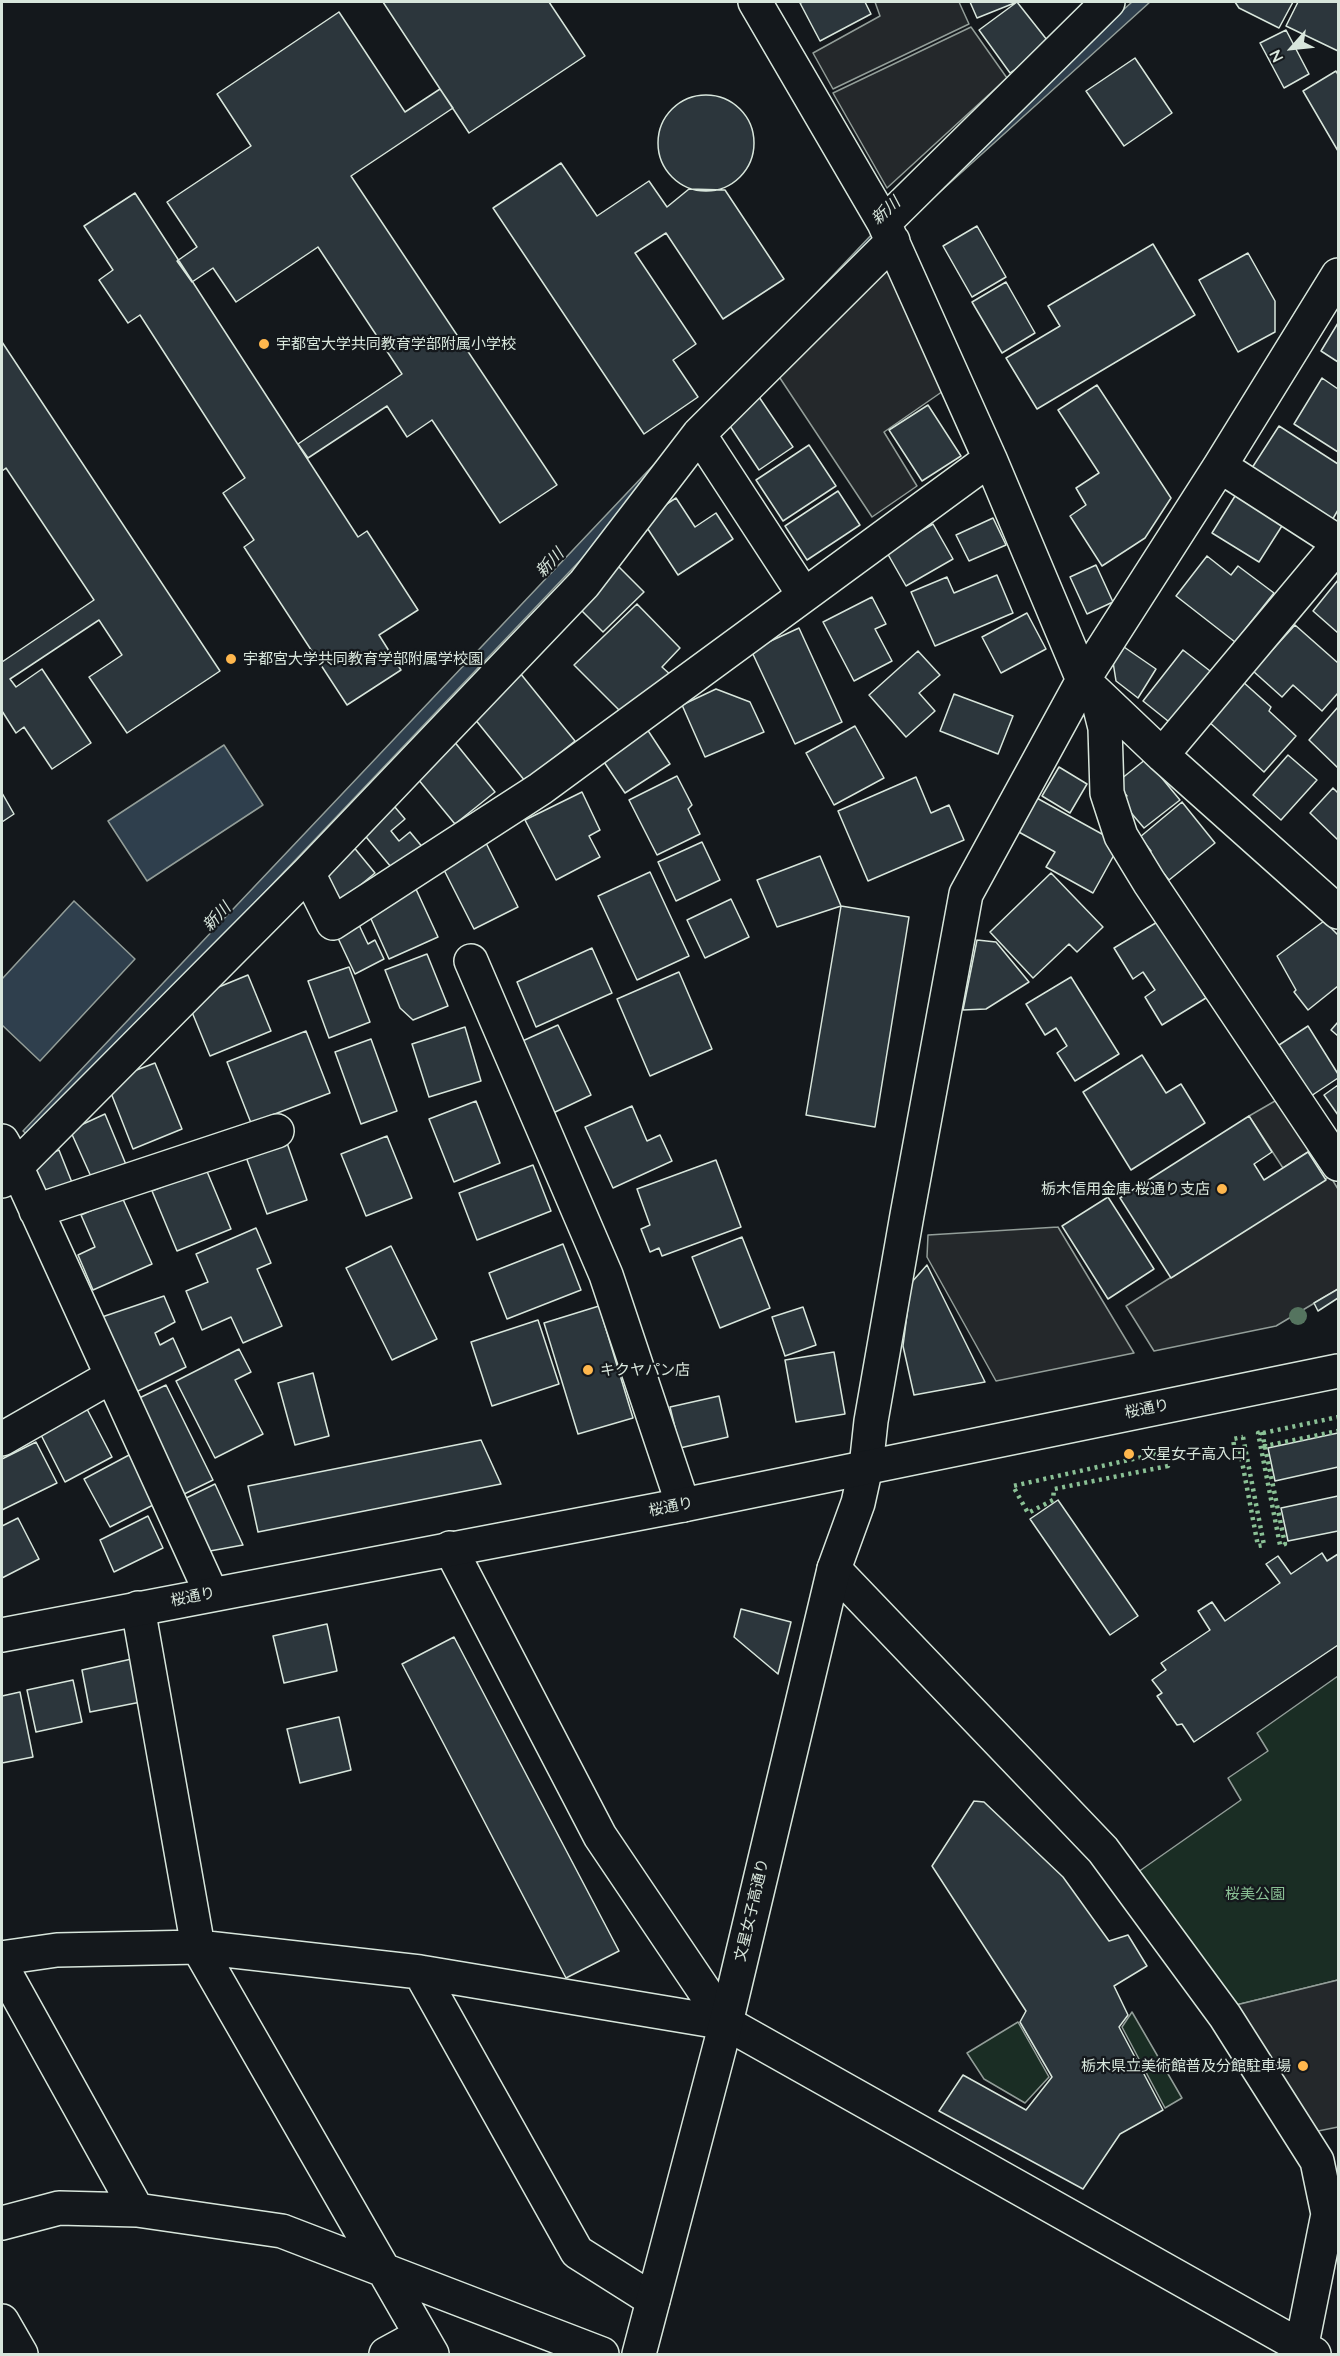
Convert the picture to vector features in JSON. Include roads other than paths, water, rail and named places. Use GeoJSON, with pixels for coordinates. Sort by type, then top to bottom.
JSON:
{"type":"FeatureCollection","features":[{"type":"Feature","properties":{"kind":"main road"},"geometry":{"type":"LineString","coordinates":[[755,2],[889,233],[990,459],[1083,680],[1099,704],[1106,728],[1107,793],[1122,836],[1149,882],[1338,1164]]}},
{"type":"Feature","properties":{"kind":"main road"},"geometry":{"type":"LineString","coordinates":[[212,1593],[36,1211],[6,1163],[308,873],[584,584],[699,434],[1108,2]]}},
{"type":"Feature","properties":{"kind":"main road","name":"文星女子高通り"},"geometry":{"type":"LineString","coordinates":[[639,2355],[726,2023],[834,1569],[858,1503],[866,1467],[901,1250],[966,894],[1083,680],[1220,466],[1338,275]]}},
{"type":"Feature","properties":{"kind":"main road"},"geometry":{"type":"LineString","coordinates":[[699,434],[804,595]]}},
{"type":"Feature","properties":{"kind":"main road"},"geometry":{"type":"LineString","coordinates":[[308,873],[333,923],[540,789],[990,459]]}},
{"type":"Feature","properties":{"kind":"main road"},"geometry":{"type":"LineString","coordinates":[[1162,755],[1338,543],[1220,466]]}},
{"type":"Feature","properties":{"kind":"main road"},"geometry":{"type":"LineString","coordinates":[[1083,680],[1162,755],[1338,912]]}},
{"type":"Feature","properties":{"kind":"main road"},"geometry":{"type":"LineString","coordinates":[[471,961],[606,1275],[683,1505]]}},
{"type":"Feature","properties":{"kind":"main road"},"geometry":{"type":"LineString","coordinates":[[36,1211],[277,1131]]}},
{"type":"Feature","properties":{"kind":"main road","name":"桜通り"},"geometry":{"type":"LineString","coordinates":[[2,1635],[212,1593],[683,1505],[1338,1371]]}},
{"type":"Feature","properties":{"kind":"main road"},"geometry":{"type":"LineString","coordinates":[[2,1439],[112,1376]]}},
{"type":"Feature","properties":{"kind":"main road"},"geometry":{"type":"LineString","coordinates":[[450,1548],[600,1836],[726,2023]]}},
{"type":"Feature","properties":{"kind":"main road"},"geometry":{"type":"LineString","coordinates":[[2,1958],[57,1950],[198,1947],[420,1972],[726,2023],[1305,2352],[1328,2214],[1328,2157],[1103,1850],[834,1569]]}},
{"type":"Feature","properties":{"kind":"main road"},"geometry":{"type":"LineString","coordinates":[[138,1608],[198,1947],[426,2345],[386,2355]]}},
{"type":"Feature","properties":{"kind":"main road"},"geometry":{"type":"LineString","coordinates":[[2,1967],[137,2210]]}},
{"type":"Feature","properties":{"kind":"main road"},"geometry":{"type":"LineString","coordinates":[[420,1972],[577,2252],[653,2300]]}},
{"type":"Feature","properties":{"kind":"main road"},"geometry":{"type":"LineString","coordinates":[[2,2223],[59,2208],[137,2210],[282,2231],[602,2355]]}},
{"type":"Feature","properties":{"kind":"main road"},"geometry":{"type":"LineString","coordinates":[[2,2321],[21,2355]]}},
{"type":"Feature","properties":{"kind":"water"},"geometry":{"type":"Polygon","coordinates":[[[1132,2],[1150,2],[910,219],[902,208],[1132,2]]]}},
{"type":"Feature","properties":{"kind":"water"},"geometry":{"type":"Polygon","coordinates":[[[874,232],[883,242],[31,1138],[23,1131],[874,232]]]}},
{"type":"Feature","properties":{"kind":"water"},"geometry":{"type":"Polygon","coordinates":[[[224,745],[263,805],[147,881],[108,821],[224,745]]]}},
{"type":"Feature","properties":{"kind":"water"},"geometry":{"type":"Polygon","coordinates":[[[74,901],[135,959],[40,1061],[2,1025],[2,979],[74,901]]]}},
{"type":"Feature","properties":{"kind":"place","name":"宇都宮大学共同教育学部附属小学校"},"geometry":{"type":"Point","coordinates":[264,344]}},
{"type":"Feature","properties":{"kind":"place","name":"宇都宮大学共同教育学部附属学校園"},"geometry":{"type":"Point","coordinates":[231,659]}},
{"type":"Feature","properties":{"kind":"place","name":"栃木信用金庫 桜通り支店"},"geometry":{"type":"Point","coordinates":[1222,1189]}},
{"type":"Feature","properties":{"kind":"place","name":"キクヤパン店"},"geometry":{"type":"Point","coordinates":[588,1370]}},
{"type":"Feature","properties":{"kind":"place","name":"文星女子高入口"},"geometry":{"type":"Point","coordinates":[1129,1454]}},
{"type":"Feature","properties":{"kind":"place","name":"栃木県立美術館普及分館駐車場"},"geometry":{"type":"Point","coordinates":[1303,2066]}},
{"type":"Feature","properties":{"kind":"water label","name":"新川"},"geometry":{"type":"Point","coordinates":[886,211]}},
{"type":"Feature","properties":{"kind":"water label","name":"新川"},"geometry":{"type":"Point","coordinates":[550,563]}},
{"type":"Feature","properties":{"kind":"water label","name":"新川"},"geometry":{"type":"Point","coordinates":[217,917]}},
{"type":"Feature","properties":{"kind":"park label","name":"桜美公園"},"geometry":{"type":"Point","coordinates":[1255,1894]}}]}
